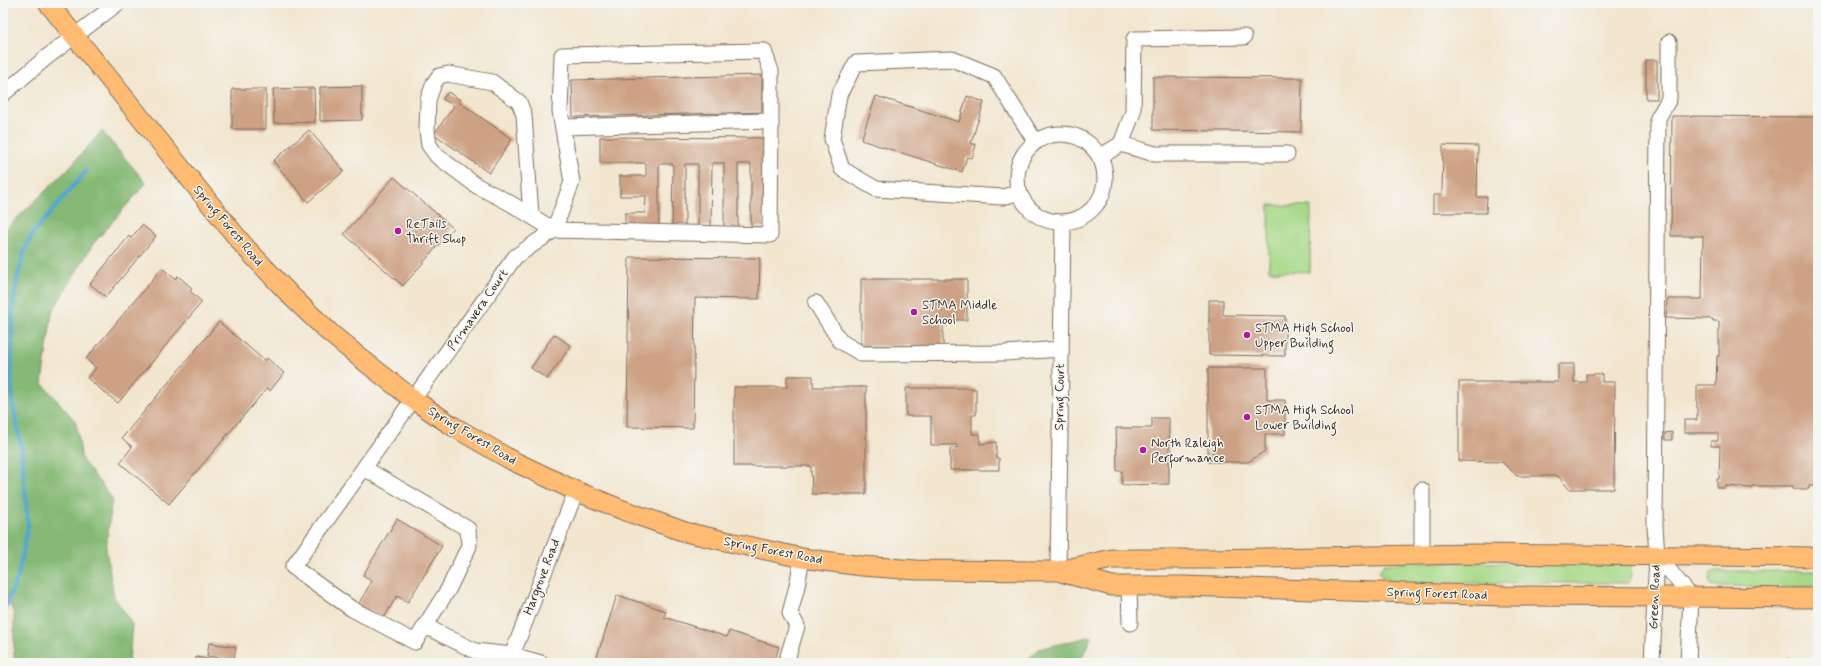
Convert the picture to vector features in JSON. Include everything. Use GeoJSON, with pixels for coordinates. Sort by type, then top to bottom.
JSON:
{"type":"FeatureCollection","features":[{"type":"Feature","properties":{"kind":"main road","name":"Spring Forest Road"},"geometry":{"type":"LineString","coordinates":[[48,3],[264,269],[330,333],[414,400],[451,425],[511,460],[576,491],[623,510],[685,532],[802,558],[862,566],[916,570],[1058,571],[1112,559],[1209,559],[1422,555],[1818,556]]}},
{"type":"Feature","properties":{"kind":"main road","name":"Spring Forest Road"},"geometry":{"type":"LineString","coordinates":[[1058,571],[1112,586],[1504,596],[1818,598]]}},
{"type":"Feature","properties":{"kind":"street"},"geometry":{"type":"LineString","coordinates":[[3,94],[74,36],[118,3]]}},
{"type":"Feature","properties":{"kind":"street"},"geometry":{"type":"LineString","coordinates":[[1100,157],[1121,144],[1134,112],[1134,38],[1244,37]]}},
{"type":"Feature","properties":{"kind":"street"},"geometry":{"type":"LineString","coordinates":[[1657,555],[1655,526],[1658,118],[1669,99],[1669,42]]}},
{"type":"Feature","properties":{"kind":"street"},"geometry":{"type":"LineString","coordinates":[[531,216],[524,115],[519,102],[492,82],[448,74],[439,76],[434,83],[428,100],[427,131],[429,145],[437,156],[478,186],[554,230],[770,235],[772,121],[771,71],[764,51],[562,55],[560,111],[572,182],[554,230]]}},
{"type":"Feature","properties":{"kind":"street"},"geometry":{"type":"LineString","coordinates":[[1018,193],[1002,197],[876,189],[842,169],[832,140],[839,95],[856,63],[952,59],[994,76],[1036,141]]}},
{"type":"Feature","properties":{"kind":"street"},"geometry":{"type":"LineString","coordinates":[[563,128],[772,121]]}},
{"type":"Feature","properties":{"kind":"street"},"geometry":{"type":"LineString","coordinates":[[1056,134],[1078,137],[1091,145],[1100,157],[1105,171],[1105,186],[1100,200],[1091,212],[1078,220],[1063,223],[1049,222],[1036,216],[1025,206],[1018,193],[1016,178],[1018,164],[1025,151],[1036,141],[1049,135],[1056,134]]}},
{"type":"Feature","properties":{"kind":"street"},"geometry":{"type":"LineString","coordinates":[[1121,144],[1155,154],[1287,154]]}},
{"type":"Feature","properties":{"kind":"street","name":"Spring Court"},"geometry":{"type":"LineString","coordinates":[[1058,571],[1063,223]]}},
{"type":"Feature","properties":{"kind":"street","name":"Primavera Court"},"geometry":{"type":"LineString","coordinates":[[425,626],[415,642],[352,609],[293,567],[515,257],[554,230]]}},
{"type":"Feature","properties":{"kind":"street"},"geometry":{"type":"LineString","coordinates":[[816,302],[840,341],[862,354],[1005,353],[1061,349]]}},
{"type":"Feature","properties":{"kind":"street"},"geometry":{"type":"LineString","coordinates":[[364,468],[468,529],[469,546],[449,588],[425,626],[475,651],[510,659],[541,663]]}},
{"type":"Feature","properties":{"kind":"street"},"geometry":{"type":"LineString","coordinates":[[1422,490],[1422,555]]}},
{"type":"Feature","properties":{"kind":"street","name":"Hargrove Road"},"geometry":{"type":"LineString","coordinates":[[510,659],[576,491]]}},
{"type":"Feature","properties":{"kind":"street","name":"Green Road"},"geometry":{"type":"LineString","coordinates":[[1657,555],[1691,596]]}},
{"type":"Feature","properties":{"kind":"street","name":"Green Road"},"geometry":{"type":"LineString","coordinates":[[1652,663],[1657,555]]}},
{"type":"Feature","properties":{"kind":"street"},"geometry":{"type":"LineString","coordinates":[[786,663],[797,626],[790,612],[798,586],[802,558]]}},
{"type":"Feature","properties":{"kind":"street"},"geometry":{"type":"LineString","coordinates":[[1130,586],[1130,623]]}},
{"type":"Feature","properties":{"kind":"street"},"geometry":{"type":"LineString","coordinates":[[1688,663],[1691,596]]}},
{"type":"Feature","properties":{"kind":"green space"},"geometry":{"type":"Polygon","coordinates":[[[102,131],[146,183],[93,244],[52,312],[42,383],[76,422],[82,460],[112,498],[106,550],[114,597],[132,624],[129,663],[14,663],[14,613],[3,592],[3,232],[66,171],[102,131]]]}},
{"type":"Feature","properties":{"kind":"green space"},"geometry":{"type":"Polygon","coordinates":[[[1269,205],[1311,206],[1310,272],[1269,271],[1269,205]]]}},
{"type":"Feature","properties":{"kind":"green space"},"geometry":{"type":"Polygon","coordinates":[[[1419,562],[1631,564],[1632,577],[1628,583],[1407,583],[1383,579],[1379,571],[1384,564],[1419,562]]]}},
{"type":"Feature","properties":{"kind":"green space"},"geometry":{"type":"Polygon","coordinates":[[[1716,571],[1818,571],[1818,587],[1712,586],[1709,579],[1711,573],[1716,571]]]}},
{"type":"Feature","properties":{"kind":"green space"},"geometry":{"type":"Polygon","coordinates":[[[1092,636],[1079,663],[1024,663],[1039,649],[1092,636]]]}},
{"type":"Feature","properties":{"kind":"building"},"geometry":{"type":"Polygon","coordinates":[[[1646,60],[1657,60],[1657,99],[1646,99],[1646,60]]]}},
{"type":"Feature","properties":{"kind":"building"},"geometry":{"type":"Polygon","coordinates":[[[762,75],[762,112],[573,117],[572,80],[762,75]]]}},
{"type":"Feature","properties":{"kind":"building"},"geometry":{"type":"Polygon","coordinates":[[[1153,77],[1302,78],[1301,132],[1153,130],[1153,77]]]}},
{"type":"Feature","properties":{"kind":"building"},"geometry":{"type":"Polygon","coordinates":[[[362,86],[362,120],[320,121],[320,87],[362,86]]]}},
{"type":"Feature","properties":{"kind":"building"},"geometry":{"type":"Polygon","coordinates":[[[314,88],[315,122],[274,123],[273,89],[314,88]]]}},
{"type":"Feature","properties":{"kind":"building"},"geometry":{"type":"Polygon","coordinates":[[[232,89],[266,89],[266,129],[232,129],[232,89]]]}},
{"type":"Feature","properties":{"kind":"building"},"geometry":{"type":"Polygon","coordinates":[[[448,92],[460,100],[459,102],[512,139],[489,173],[434,134],[454,106],[443,99],[448,92]]]}},
{"type":"Feature","properties":{"kind":"building"},"geometry":{"type":"Polygon","coordinates":[[[876,96],[959,122],[967,96],[984,102],[971,143],[976,145],[972,158],[967,157],[962,172],[861,140],[876,96]]]}},
{"type":"Feature","properties":{"kind":"building"},"geometry":{"type":"Polygon","coordinates":[[[1672,116],[1818,117],[1818,486],[1809,486],[1809,489],[1793,489],[1793,486],[1752,486],[1751,488],[1726,486],[1726,488],[1717,488],[1717,479],[1719,479],[1720,446],[1711,446],[1711,441],[1718,441],[1718,433],[1684,433],[1684,420],[1697,420],[1697,385],[1716,385],[1717,356],[1719,356],[1719,321],[1713,321],[1713,319],[1666,318],[1667,299],[1702,299],[1703,236],[1671,236],[1672,116]]]}},
{"type":"Feature","properties":{"kind":"building"},"geometry":{"type":"Polygon","coordinates":[[[309,130],[344,171],[308,202],[273,161],[309,130]]]}},
{"type":"Feature","properties":{"kind":"building"},"geometry":{"type":"Polygon","coordinates":[[[600,137],[765,138],[764,227],[751,227],[751,164],[738,164],[738,226],[724,227],[724,163],[712,163],[711,226],[698,226],[698,164],[685,164],[685,227],[672,227],[673,164],[659,164],[659,226],[625,226],[625,213],[645,213],[646,196],[620,196],[620,176],[646,176],[646,163],[600,163],[600,137]]]}},
{"type":"Feature","properties":{"kind":"building"},"geometry":{"type":"Polygon","coordinates":[[[1443,145],[1478,146],[1477,197],[1487,197],[1486,213],[1433,213],[1433,195],[1442,195],[1443,145]]]}},
{"type":"Feature","properties":{"kind":"building","name":"ReTails Thrift Shop"},"geometry":{"type":"Polygon","coordinates":[[[394,177],[453,228],[403,286],[344,234],[394,177]]]}},
{"type":"Feature","properties":{"kind":"building"},"geometry":{"type":"Polygon","coordinates":[[[142,225],[156,236],[106,297],[90,284],[129,236],[131,238],[142,225]]]}},
{"type":"Feature","properties":{"kind":"building"},"geometry":{"type":"Polygon","coordinates":[[[629,257],[760,258],[759,299],[695,298],[693,428],[627,427],[629,257]]]}},
{"type":"Feature","properties":{"kind":"building"},"geometry":{"type":"Polygon","coordinates":[[[162,268],[175,279],[178,276],[192,288],[190,291],[202,302],[118,403],[87,378],[96,368],[86,359],[162,268]]]}},
{"type":"Feature","properties":{"kind":"building","name":"STMA Middle School"},"geometry":{"type":"Polygon","coordinates":[[[861,279],[967,279],[967,320],[943,320],[943,346],[861,346],[861,279]]]}},
{"type":"Feature","properties":{"kind":"building","name":"STMA High School Upper Building"},"geometry":{"type":"Polygon","coordinates":[[[1209,300],[1223,300],[1223,315],[1285,316],[1285,356],[1209,355],[1209,300]]]}},
{"type":"Feature","properties":{"kind":"building"},"geometry":{"type":"Polygon","coordinates":[[[219,322],[265,361],[267,358],[284,373],[270,391],[267,388],[169,504],[120,463],[132,447],[122,438],[219,322]]]}},
{"type":"Feature","properties":{"kind":"building"},"geometry":{"type":"Polygon","coordinates":[[[554,334],[571,346],[547,379],[531,368],[554,334]]]}},
{"type":"Feature","properties":{"kind":"building"},"geometry":{"type":"Polygon","coordinates":[[[1558,364],[1574,364],[1574,382],[1586,382],[1586,374],[1602,374],[1602,382],[1615,382],[1614,489],[1569,489],[1558,476],[1517,476],[1502,462],[1459,461],[1459,382],[1558,382],[1558,364]]]}},
{"type":"Feature","properties":{"kind":"building","name":"STMA High School Lower Building"},"geometry":{"type":"Polygon","coordinates":[[[1208,368],[1267,368],[1267,400],[1285,400],[1285,434],[1265,434],[1265,451],[1248,462],[1208,462],[1208,368]]]}},
{"type":"Feature","properties":{"kind":"building"},"geometry":{"type":"Polygon","coordinates":[[[787,376],[813,376],[813,387],[866,387],[866,494],[812,494],[811,466],[734,466],[734,387],[787,387],[787,376]]]}},
{"type":"Feature","properties":{"kind":"building"},"geometry":{"type":"Polygon","coordinates":[[[906,388],[976,389],[976,415],[972,415],[972,434],[980,434],[980,444],[996,442],[996,458],[999,458],[999,470],[950,470],[950,448],[957,448],[957,445],[931,445],[931,416],[906,416],[906,388]]]}},
{"type":"Feature","properties":{"kind":"building","name":"North Raleigh Performance"},"geometry":{"type":"Polygon","coordinates":[[[1152,418],[1169,418],[1169,484],[1122,485],[1122,471],[1117,471],[1116,428],[1152,428],[1152,418]]]}},
{"type":"Feature","properties":{"kind":"building"},"geometry":{"type":"Polygon","coordinates":[[[1672,432],[1672,440],[1665,440],[1665,433],[1672,432]]]}},
{"type":"Feature","properties":{"kind":"building"},"geometry":{"type":"Polygon","coordinates":[[[397,519],[442,546],[408,602],[397,596],[381,623],[356,608],[372,581],[363,575],[397,519]]]}},
{"type":"Feature","properties":{"kind":"building"},"geometry":{"type":"Polygon","coordinates":[[[617,595],[666,611],[664,617],[727,637],[729,631],[779,647],[774,663],[616,663],[597,657],[617,595]]]}},
{"type":"Feature","properties":{"kind":"building"},"geometry":{"type":"Polygon","coordinates":[[[209,643],[236,647],[234,660],[207,656],[209,643]]]}},
{"type":"Feature","properties":{"kind":"building"},"geometry":{"type":"Polygon","coordinates":[[[196,657],[226,662],[226,663],[195,663],[196,657]]]}},
{"type":"Feature","properties":{"kind":"building"},"geometry":{"type":"Polygon","coordinates":[[[1788,658],[1793,663],[1783,663],[1788,658]]]}},
{"type":"Feature","properties":{"kind":"waterway"},"geometry":{"type":"LineString","coordinates":[[3,614],[18,576],[28,526],[21,445],[13,407],[11,380],[13,305],[18,276],[24,251],[33,233],[86,171]]}},
{"type":"Feature","properties":{"kind":"place","name":"ReTails Thrift Shop"},"geometry":{"type":"Point","coordinates":[398,231]}},
{"type":"Feature","properties":{"kind":"place","name":"STMA Middle School"},"geometry":{"type":"Point","coordinates":[914,312]}},
{"type":"Feature","properties":{"kind":"place","name":"STMA High School Upper Building"},"geometry":{"type":"Point","coordinates":[1247,335]}},
{"type":"Feature","properties":{"kind":"place","name":"STMA High School Lower Building"},"geometry":{"type":"Point","coordinates":[1247,417]}},
{"type":"Feature","properties":{"kind":"place","name":"North Raleigh Performance"},"geometry":{"type":"Point","coordinates":[1143,450]}}]}
